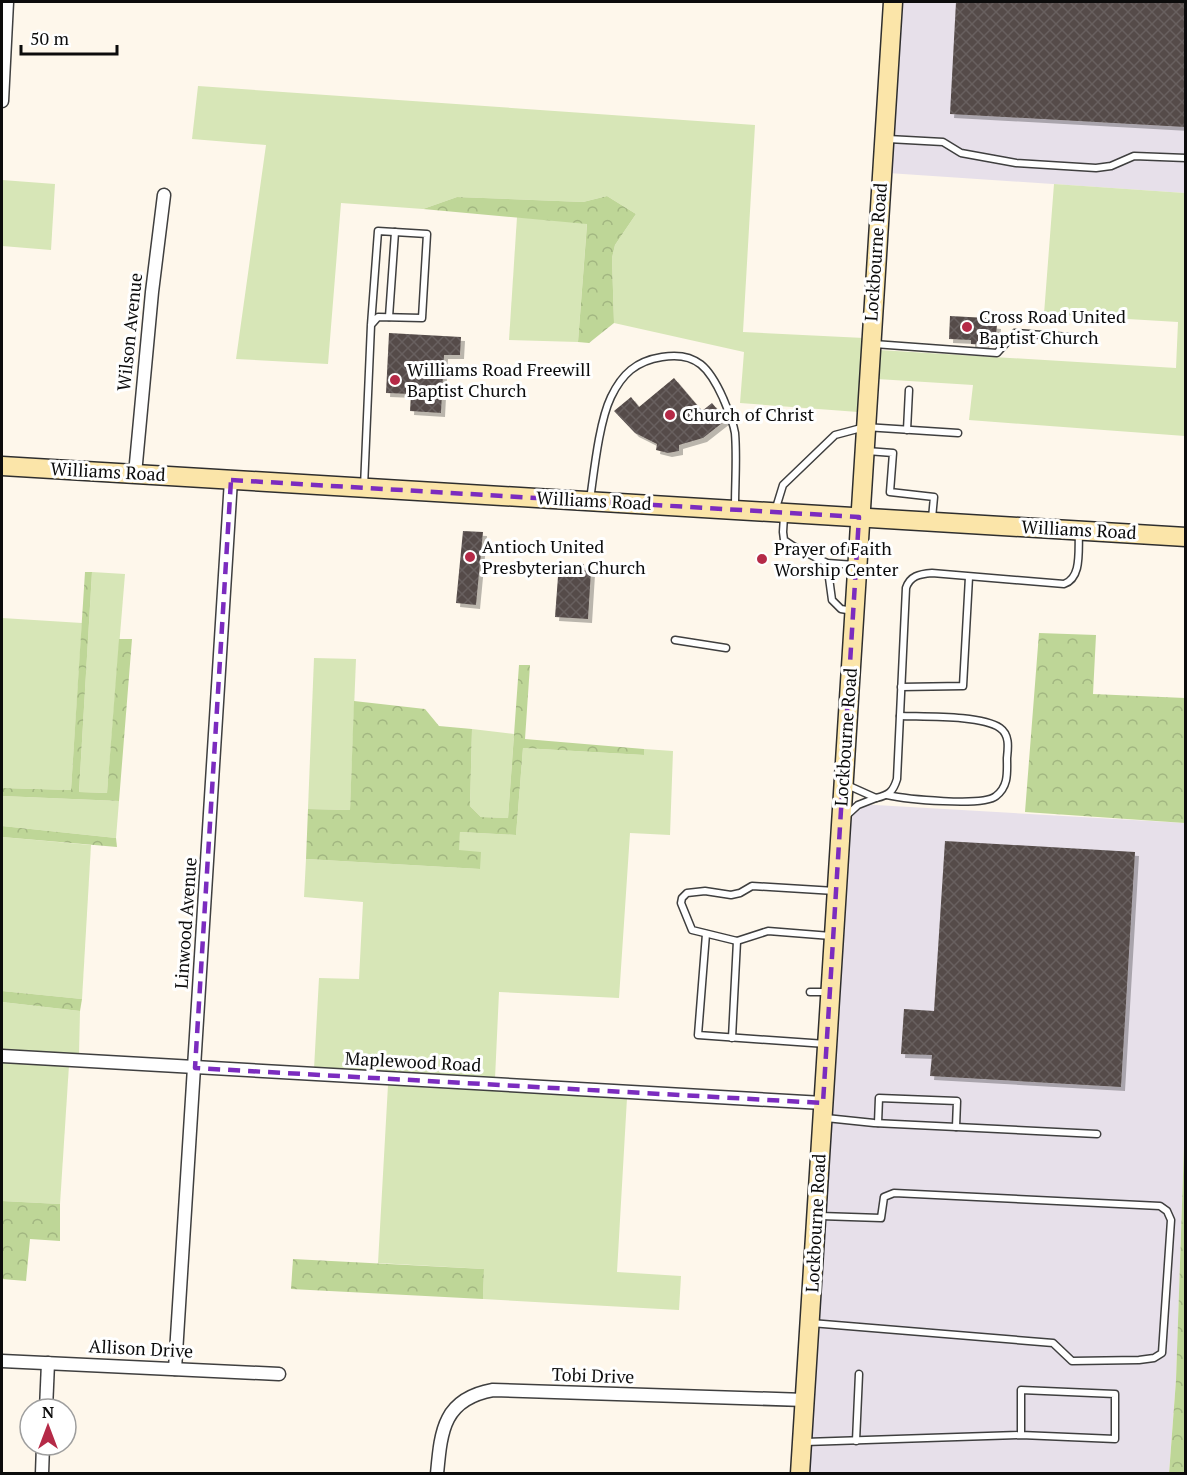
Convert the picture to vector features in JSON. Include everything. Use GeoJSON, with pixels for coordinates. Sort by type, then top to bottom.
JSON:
{"type":"FeatureCollection","features":[{"type":"Feature","properties":{"kind":"street"},"geometry":{"type":"LineString","coordinates":[[2,101],[8,2]]}},
{"type":"Feature","properties":{"kind":"street","name":"Lockbourne Road"},"geometry":{"type":"LineString","coordinates":[[800,1473],[893,2]]}},
{"type":"Feature","properties":{"kind":"street","name":"Wilson Avenue"},"geometry":{"type":"LineString","coordinates":[[135,474],[152,292],[164,195]]}},
{"type":"Feature","properties":{"kind":"street","name":"Williams Road"},"geometry":{"type":"LineString","coordinates":[[2,466],[1185,537]]}},
{"type":"Feature","properties":{"kind":"street","name":"Linwood Avenue"},"geometry":{"type":"LineString","coordinates":[[175,1369],[231,480]]}},
{"type":"Feature","properties":{"kind":"street","name":"Maplewood Road"},"geometry":{"type":"LineString","coordinates":[[2,1056],[822,1110]]}},
{"type":"Feature","properties":{"kind":"street","name":"Allison Drive"},"geometry":{"type":"LineString","coordinates":[[2,1361],[279,1374]]}},
{"type":"Feature","properties":{"kind":"street"},"geometry":{"type":"LineString","coordinates":[[47,1397],[48,1363]]}},
{"type":"Feature","properties":{"kind":"street","name":"Tobi Drive"},"geometry":{"type":"LineString","coordinates":[[437,1473],[439,1445],[444,1426],[456,1408],[467,1399],[493,1390],[805,1401]]}},
{"type":"Feature","properties":{"kind":"street"},"geometry":{"type":"LineString","coordinates":[[42,1473],[43,1457]]}},
{"type":"Feature","properties":{"kind":"lane"},"geometry":{"type":"LineString","coordinates":[[884,139],[943,142],[961,153],[1028,164],[1096,168],[1111,166],[1134,156],[1185,158]]}},
{"type":"Feature","properties":{"kind":"lane"},"geometry":{"type":"LineString","coordinates":[[364,488],[370,325],[378,231],[427,234],[422,318],[378,317],[370,325]]}},
{"type":"Feature","properties":{"kind":"lane"},"geometry":{"type":"LineString","coordinates":[[389,317],[395,232]]}},
{"type":"Feature","properties":{"kind":"lane"},"geometry":{"type":"LineString","coordinates":[[870,344],[997,353],[1015,333],[1095,339]]}},
{"type":"Feature","properties":{"kind":"lane"},"geometry":{"type":"LineString","coordinates":[[590,501],[601,432],[610,399],[620,381],[638,363],[650,358],[674,356],[689,357],[709,372],[731,417],[735,446],[735,510]]}},
{"type":"Feature","properties":{"kind":"lane"},"geometry":{"type":"LineString","coordinates":[[907,430],[909,390]]}},
{"type":"Feature","properties":{"kind":"lane"},"geometry":{"type":"LineString","coordinates":[[856,565],[827,563],[784,540],[779,512],[783,484],[835,435],[865,428],[958,433]]}},
{"type":"Feature","properties":{"kind":"lane"},"geometry":{"type":"LineString","coordinates":[[864,450],[893,453],[890,492],[934,496],[932,521]]}},
{"type":"Feature","properties":{"kind":"lane"},"geometry":{"type":"LineString","coordinates":[[840,820],[858,805],[887,795],[893,790],[897,779],[908,582],[913,577],[923,574],[1064,584],[1076,576],[1079,530]]}},
{"type":"Feature","properties":{"kind":"lane"},"geometry":{"type":"LineString","coordinates":[[827,563],[832,600],[841,609],[854,611]]}},
{"type":"Feature","properties":{"kind":"lane"},"geometry":{"type":"LineString","coordinates":[[901,687],[963,686],[969,577]]}},
{"type":"Feature","properties":{"kind":"lane"},"geometry":{"type":"LineString","coordinates":[[675,640],[726,648]]}},
{"type":"Feature","properties":{"kind":"lane"},"geometry":{"type":"LineString","coordinates":[[887,795],[902,798],[982,802],[996,797],[1006,784],[1008,740],[1001,728],[979,720],[900,716]]}},
{"type":"Feature","properties":{"kind":"lane"},"geometry":{"type":"LineString","coordinates":[[843,784],[876,798]]}},
{"type":"Feature","properties":{"kind":"lane"},"geometry":{"type":"LineString","coordinates":[[833,936],[768,931],[737,941],[692,930],[681,903],[687,892],[705,891],[731,895],[752,886],[836,891]]}},
{"type":"Feature","properties":{"kind":"lane"},"geometry":{"type":"LineString","coordinates":[[706,934],[698,1035],[826,1044]]}},
{"type":"Feature","properties":{"kind":"lane"},"geometry":{"type":"LineString","coordinates":[[732,1038],[737,941]]}},
{"type":"Feature","properties":{"kind":"lane"},"geometry":{"type":"LineString","coordinates":[[810,992],[830,993]]}},
{"type":"Feature","properties":{"kind":"lane"},"geometry":{"type":"LineString","coordinates":[[878,1123],[879,1098],[957,1101],[956,1127]]}},
{"type":"Feature","properties":{"kind":"lane"},"geometry":{"type":"LineString","coordinates":[[822,1110],[878,1123],[1097,1134]]}},
{"type":"Feature","properties":{"kind":"lane"},"geometry":{"type":"LineString","coordinates":[[810,1323],[1053,1343],[1071,1361],[1154,1358],[1162,1353],[1172,1220],[1167,1211],[1160,1206],[894,1193],[884,1197],[881,1218],[816,1216]]}},
{"type":"Feature","properties":{"kind":"lane"},"geometry":{"type":"LineString","coordinates":[[856,1441],[859,1374]]}},
{"type":"Feature","properties":{"kind":"lane"},"geometry":{"type":"LineString","coordinates":[[802,1442],[1021,1436],[1115,1439],[1115,1394],[1021,1390],[1021,1436]]}},
{"type":"Feature","properties":{"kind":"highlighted area"},"geometry":{"type":"Polygon","coordinates":[[[231,480],[859,517],[823,1103],[195,1068],[231,480]]]}},
{"type":"Feature","properties":{"kind":"shaded area"},"geometry":{"type":"Polygon","coordinates":[[[901,2],[1185,2],[1185,193],[888,173],[901,2]]]}},
{"type":"Feature","properties":{"kind":"shaded area"},"geometry":{"type":"Polygon","coordinates":[[[841,803],[1185,823],[1185,1117],[1176,1380],[1169,1473],[798,1474],[841,803]]]}},
{"type":"Feature","properties":{"kind":"green space"},"geometry":{"type":"Polygon","coordinates":[[[198,86],[755,125],[743,332],[864,338],[858,412],[740,403],[744,352],[614,323],[612,258],[615,245],[636,214],[607,196],[583,202],[457,197],[423,209],[341,203],[328,364],[236,359],[266,145],[192,139],[198,86]]]}},
{"type":"Feature","properties":{"kind":"green space"},"geometry":{"type":"Polygon","coordinates":[[[2,180],[55,184],[51,250],[2,246],[2,180]]]}},
{"type":"Feature","properties":{"kind":"green space"},"geometry":{"type":"Polygon","coordinates":[[[1054,184],[1185,193],[1185,436],[969,420],[973,385],[877,379],[879,350],[1176,368],[1178,322],[1044,314],[1054,184]]]}},
{"type":"Feature","properties":{"kind":"green space"},"geometry":{"type":"Polygon","coordinates":[[[607,196],[636,214],[615,245],[612,258],[614,323],[589,343],[578,342],[587,224],[423,209],[457,197],[583,202],[607,196]]]}},
{"type":"Feature","properties":{"kind":"green space"},"geometry":{"type":"Polygon","coordinates":[[[517,217],[587,223],[578,342],[509,340],[517,217]]]}},
{"type":"Feature","properties":{"kind":"green space"},"geometry":{"type":"Polygon","coordinates":[[[85,572],[92,572],[79,792],[107,793],[119,639],[132,639],[119,801],[2,796],[2,788],[71,790],[85,572]]]}},
{"type":"Feature","properties":{"kind":"green space"},"geometry":{"type":"Polygon","coordinates":[[[92,572],[125,574],[107,793],[79,792],[92,572]]]}},
{"type":"Feature","properties":{"kind":"green space"},"geometry":{"type":"Polygon","coordinates":[[[2,618],[82,623],[71,790],[2,788],[2,618]]]}},
{"type":"Feature","properties":{"kind":"green space"},"geometry":{"type":"Polygon","coordinates":[[[1039,633],[1096,635],[1093,694],[1185,698],[1185,823],[1025,812],[1039,633]]]}},
{"type":"Feature","properties":{"kind":"green space"},"geometry":{"type":"Polygon","coordinates":[[[314,658],[356,659],[350,810],[308,809],[314,658]]]}},
{"type":"Feature","properties":{"kind":"green space"},"geometry":{"type":"Polygon","coordinates":[[[519,665],[530,665],[525,739],[644,749],[644,755],[523,748],[516,835],[460,832],[459,850],[481,852],[480,869],[306,859],[308,809],[350,810],[354,701],[425,709],[439,726],[472,729],[470,806],[481,817],[508,818],[519,665]]]}},
{"type":"Feature","properties":{"kind":"green space"},"geometry":{"type":"Polygon","coordinates":[[[472,729],[514,734],[508,818],[481,817],[470,806],[472,729]]]}},
{"type":"Feature","properties":{"kind":"green space"},"geometry":{"type":"Polygon","coordinates":[[[523,748],[644,755],[644,749],[673,751],[670,835],[630,833],[619,998],[499,992],[495,1079],[314,1069],[319,978],[359,979],[363,902],[304,897],[306,859],[480,869],[458,850],[460,832],[516,835],[523,748]]]}},
{"type":"Feature","properties":{"kind":"green space"},"geometry":{"type":"Polygon","coordinates":[[[2,796],[119,801],[116,838],[2,826],[2,796]]]}},
{"type":"Feature","properties":{"kind":"green space"},"geometry":{"type":"Polygon","coordinates":[[[2,826],[116,838],[117,847],[2,837],[2,826]]]}},
{"type":"Feature","properties":{"kind":"green space"},"geometry":{"type":"Polygon","coordinates":[[[2,837],[91,845],[82,999],[2,991],[2,837]]]}},
{"type":"Feature","properties":{"kind":"green space"},"geometry":{"type":"Polygon","coordinates":[[[2,991],[82,999],[80,1011],[2,1002],[2,991]]]}},
{"type":"Feature","properties":{"kind":"green space"},"geometry":{"type":"Polygon","coordinates":[[[2,1002],[80,1011],[79,1054],[2,1050],[2,1002]]]}},
{"type":"Feature","properties":{"kind":"green space"},"geometry":{"type":"Polygon","coordinates":[[[2,1062],[69,1065],[60,1204],[2,1201],[2,1062]]]}},
{"type":"Feature","properties":{"kind":"green space"},"geometry":{"type":"Polygon","coordinates":[[[388,1085],[627,1098],[617,1272],[681,1276],[679,1310],[483,1299],[484,1269],[378,1263],[388,1085]]]}},
{"type":"Feature","properties":{"kind":"green space"},"geometry":{"type":"Polygon","coordinates":[[[1185,1117],[1186,1473],[1169,1474],[1176,1380],[1185,1117]]]}},
{"type":"Feature","properties":{"kind":"green space"},"geometry":{"type":"Polygon","coordinates":[[[2,1201],[60,1204],[60,1241],[30,1239],[26,1281],[2,1279],[2,1201]]]}},
{"type":"Feature","properties":{"kind":"green space"},"geometry":{"type":"Polygon","coordinates":[[[293,1259],[484,1269],[483,1299],[291,1289],[293,1259]]]}},
{"type":"Feature","properties":{"kind":"building"},"geometry":{"type":"Polygon","coordinates":[[[956,2],[1185,2],[1185,127],[950,114],[956,2]]]}},
{"type":"Feature","properties":{"kind":"building"},"geometry":{"type":"Polygon","coordinates":[[[950,316],[987,318],[987,324],[997,325],[996,335],[986,335],[985,345],[971,344],[971,340],[949,339],[950,316]]]}},
{"type":"Feature","properties":{"kind":"building"},"geometry":{"type":"Polygon","coordinates":[[[389,333],[461,337],[460,355],[444,355],[441,413],[410,411],[411,394],[386,393],[389,333]]]}},
{"type":"Feature","properties":{"kind":"building","name":"Church of Christ"},"geometry":{"type":"Polygon","coordinates":[[[674,378],[702,411],[712,403],[726,420],[703,438],[679,445],[679,451],[668,453],[656,450],[657,444],[635,433],[614,411],[631,397],[639,407],[674,378]]]}},
{"type":"Feature","properties":{"kind":"building"},"geometry":{"type":"Polygon","coordinates":[[[463,531],[483,532],[476,605],[456,603],[463,531]]]}},
{"type":"Feature","properties":{"kind":"building"},"geometry":{"type":"Polygon","coordinates":[[[559,563],[584,564],[583,570],[591,571],[588,619],[555,617],[559,563]]]}},
{"type":"Feature","properties":{"kind":"building"},"geometry":{"type":"Polygon","coordinates":[[[945,841],[1135,852],[1121,1087],[930,1076],[932,1055],[901,1054],[904,1009],[934,1011],[945,841]]]}},
{"type":"Feature","properties":{"kind":"place","name":"Cross Road United Baptist Church"},"geometry":{"type":"Point","coordinates":[967,327]}},
{"type":"Feature","properties":{"kind":"place","name":"Williams Road Freewill Baptist Church"},"geometry":{"type":"Point","coordinates":[395,380]}},
{"type":"Feature","properties":{"kind":"place","name":"Church of Christ"},"geometry":{"type":"Point","coordinates":[670,415]}},
{"type":"Feature","properties":{"kind":"place","name":"Antioch United Presbyterian Church"},"geometry":{"type":"Point","coordinates":[470,557]}},
{"type":"Feature","properties":{"kind":"place","name":"Prayer of Faith Worship Center"},"geometry":{"type":"Point","coordinates":[762,559]}}]}
